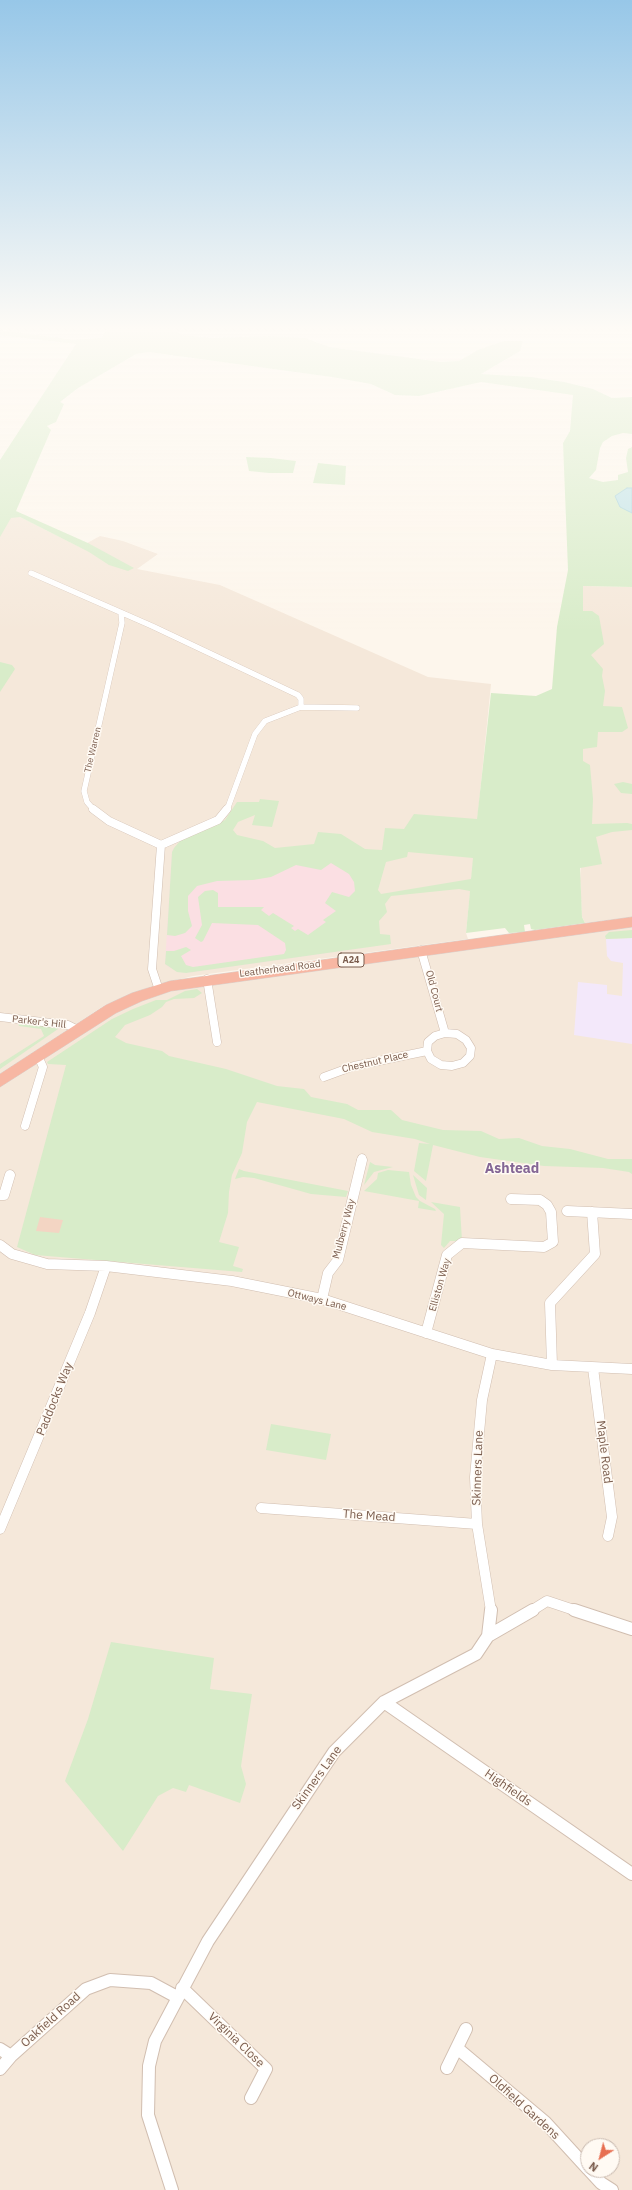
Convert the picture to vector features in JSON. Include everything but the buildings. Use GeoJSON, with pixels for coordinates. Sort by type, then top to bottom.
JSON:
{"type":"FeatureCollection","features":[{"type":"Feature","properties":{"kind":"highway","name":"Leatherhead Road"},"geometry":{"type":"LineString","coordinates":[[0,1081],[111,1009],[159,990],[207,979],[632,922]]}},
{"type":"Feature","properties":{"kind":"street"},"geometry":{"type":"LineString","coordinates":[[31,573],[298,695],[301,699],[301,706]]}},
{"type":"Feature","properties":{"kind":"street","name":"The Warren"},"geometry":{"type":"LineString","coordinates":[[121,613],[122,623],[84,791],[87,802],[94,811],[109,821],[161,845]]}},
{"type":"Feature","properties":{"kind":"street"},"geometry":{"type":"LineString","coordinates":[[159,990],[152,969],[161,845],[218,820],[226,812],[255,734],[259,727],[274,716],[301,706],[357,708]]}},
{"type":"Feature","properties":{"kind":"street","name":"Old Court"},"geometry":{"type":"LineString","coordinates":[[422,950],[445,1033]]}},
{"type":"Feature","properties":{"kind":"street"},"geometry":{"type":"LineString","coordinates":[[207,979],[217,1042]]}},
{"type":"Feature","properties":{"kind":"street","name":"Parker's Hill"},"geometry":{"type":"LineString","coordinates":[[0,1017],[68,1025],[78,1030]]}},
{"type":"Feature","properties":{"kind":"street"},"geometry":{"type":"LineString","coordinates":[[445,1033],[457,1034],[466,1040],[471,1048],[470,1056],[463,1063],[452,1066],[441,1064],[432,1059],[427,1051],[428,1042],[435,1036],[445,1033]]}},
{"type":"Feature","properties":{"kind":"street","name":"Chestnut Place"},"geometry":{"type":"LineString","coordinates":[[324,1077],[354,1066],[427,1051]]}},
{"type":"Feature","properties":{"kind":"street"},"geometry":{"type":"LineString","coordinates":[[25,1126],[43,1067],[38,1056]]}},
{"type":"Feature","properties":{"kind":"street","name":"Mulberry Way"},"geometry":{"type":"LineString","coordinates":[[322,1299],[328,1273],[338,1260],[362,1158]]}},
{"type":"Feature","properties":{"kind":"street"},"geometry":{"type":"LineString","coordinates":[[0,1194],[4,1195],[10,1175]]}},
{"type":"Feature","properties":{"kind":"street","name":"Elliston Way"},"geometry":{"type":"LineString","coordinates":[[426,1333],[447,1256],[462,1243],[548,1246],[553,1242],[551,1212],[547,1205],[540,1200],[511,1199]]}},
{"type":"Feature","properties":{"kind":"street"},"geometry":{"type":"LineString","coordinates":[[567,1210],[632,1214]]}},
{"type":"Feature","properties":{"kind":"street"},"geometry":{"type":"LineString","coordinates":[[552,1365],[550,1302],[595,1254],[592,1212]]}},
{"type":"Feature","properties":{"kind":"street","name":"Ottways Lane"},"geometry":{"type":"LineString","coordinates":[[0,1245],[12,1254],[47,1264],[106,1266],[232,1281],[322,1299],[492,1354],[552,1365],[632,1369]]}},
{"type":"Feature","properties":{"kind":"street","name":"Paddocks Way"},"geometry":{"type":"LineString","coordinates":[[0,1529],[87,1320],[106,1266]]}},
{"type":"Feature","properties":{"kind":"street","name":"Skinners Lane"},"geometry":{"type":"LineString","coordinates":[[172,2190],[148,2115],[149,2066],[155,2041],[208,1941],[334,1752],[384,1702],[476,1654],[488,1636],[491,1612],[477,1524],[475,1477],[482,1400],[492,1354]]}},
{"type":"Feature","properties":{"kind":"street","name":"Maple Road"},"geometry":{"type":"LineString","coordinates":[[593,1368],[612,1517],[608,1536]]}},
{"type":"Feature","properties":{"kind":"street","name":"The Mead"},"geometry":{"type":"LineString","coordinates":[[261,1508],[477,1524]]}},
{"type":"Feature","properties":{"kind":"street"},"geometry":{"type":"LineString","coordinates":[[488,1636],[508,1626],[546,1601],[632,1628]]}},
{"type":"Feature","properties":{"kind":"street","name":"Highfields"},"geometry":{"type":"LineString","coordinates":[[384,1702],[632,1874]]}},
{"type":"Feature","properties":{"kind":"street","name":"Oakfield Road"},"geometry":{"type":"LineString","coordinates":[[0,2069],[6,2053],[86,1989],[110,1980],[151,1983],[180,1993]]}},
{"type":"Feature","properties":{"kind":"street","name":"Virginia Close"},"geometry":{"type":"LineString","coordinates":[[180,1993],[266,2069],[251,2098]]}},
{"type":"Feature","properties":{"kind":"street"},"geometry":{"type":"LineString","coordinates":[[447,2068],[466,2029]]}},
{"type":"Feature","properties":{"kind":"street","name":"Oldfield Gardens"},"geometry":{"type":"LineString","coordinates":[[457,2048],[545,2122],[580,2161]]}},
{"type":"Feature","properties":{"kind":"street","name":"Oldfield Gardens"},"geometry":{"type":"LineString","coordinates":[[596,2178],[612,2190]]}},
{"type":"Feature","properties":{"kind":"shaded area"},"geometry":{"type":"Polygon","coordinates":[[[0,507],[80,547],[100,536],[123,541],[158,554],[137,569],[220,585],[428,677],[491,684],[466,933],[468,939],[193,976],[152,986],[105,1005],[0,1074],[0,507]]]}},
{"type":"Feature","properties":{"kind":"shaded area"},"geometry":{"type":"Polygon","coordinates":[[[583,586],[632,587],[632,917],[585,923],[582,917],[580,880],[583,830],[583,586]]]}},
{"type":"Feature","properties":{"kind":"shaded area"},"geometry":{"type":"Polygon","coordinates":[[[174,848],[382,850],[363,948],[186,973],[170,968],[165,964],[172,852],[174,848]]]}},
{"type":"Feature","properties":{"kind":"shaded area"},"geometry":{"type":"Polygon","coordinates":[[[632,926],[632,2190],[0,2190],[0,1087],[69,1040],[113,1013],[153,996],[176,990],[632,926]]]}},
{"type":"Feature","properties":{"kind":"shaded area"},"geometry":{"type":"Polygon","coordinates":[[[632,938],[632,1044],[574,1035],[578,982],[607,985],[607,994],[622,996],[623,963],[611,961],[607,956],[606,939],[632,938]]]}},
{"type":"Feature","properties":{"kind":"green space"},"geometry":{"type":"Polygon","coordinates":[[[21,428],[49,428],[51,430],[16,511],[88,543],[134,568],[128,571],[109,565],[89,552],[20,517],[11,518],[0,537],[0,460],[21,428]]]}},
{"type":"Feature","properties":{"kind":"green space"},"geometry":{"type":"Polygon","coordinates":[[[570,428],[632,428],[632,434],[623,433],[612,436],[603,442],[600,448],[596,470],[589,478],[603,482],[618,480],[618,475],[628,472],[626,458],[628,449],[632,447],[632,488],[627,488],[630,513],[632,513],[632,587],[583,586],[583,611],[592,611],[599,616],[604,644],[591,655],[603,669],[602,676],[605,691],[603,706],[622,707],[628,728],[622,732],[598,732],[597,747],[583,749],[583,761],[590,765],[593,799],[592,824],[627,823],[632,824],[632,830],[612,832],[596,837],[602,864],[580,868],[582,917],[585,923],[535,930],[531,929],[530,924],[524,925],[525,932],[509,933],[505,928],[466,933],[470,891],[459,889],[391,896],[385,904],[387,912],[379,921],[380,934],[390,935],[391,944],[186,973],[177,972],[165,964],[166,951],[174,951],[186,947],[191,950],[181,956],[186,965],[193,967],[284,954],[286,950],[285,943],[258,925],[212,923],[203,941],[201,942],[195,938],[202,925],[198,897],[205,891],[213,890],[218,893],[218,907],[264,907],[261,910],[269,916],[273,913],[294,926],[291,928],[295,931],[298,929],[308,935],[326,922],[323,920],[336,911],[325,903],[332,892],[349,897],[355,891],[354,882],[349,874],[331,863],[321,870],[296,865],[271,877],[253,880],[217,881],[197,886],[188,896],[188,911],[192,926],[185,933],[175,936],[167,935],[172,852],[174,848],[180,841],[225,820],[237,802],[259,802],[260,799],[279,801],[272,827],[252,825],[255,815],[238,822],[233,830],[237,835],[263,841],[275,848],[314,844],[318,832],[341,834],[365,849],[382,850],[385,828],[404,829],[414,814],[477,819],[491,693],[536,696],[552,689],[557,627],[568,570],[563,443],[570,428]],[[408,852],[407,857],[386,862],[378,890],[381,894],[471,879],[473,858],[408,852]]]}},
{"type":"Feature","properties":{"kind":"green space"},"geometry":{"type":"Polygon","coordinates":[[[246,457],[296,461],[293,473],[269,473],[249,471],[246,457]]]}},
{"type":"Feature","properties":{"kind":"green space"},"geometry":{"type":"Polygon","coordinates":[[[318,463],[346,466],[345,485],[313,483],[318,463]]]}},
{"type":"Feature","properties":{"kind":"green space"},"geometry":{"type":"Polygon","coordinates":[[[0,662],[12,665],[15,669],[0,692],[0,662]]]}},
{"type":"Feature","properties":{"kind":"green space"},"geometry":{"type":"Polygon","coordinates":[[[623,782],[632,784],[632,794],[621,793],[614,784],[623,782]]]}},
{"type":"Feature","properties":{"kind":"green space"},"geometry":{"type":"Polygon","coordinates":[[[632,930],[632,938],[606,939],[605,936],[609,932],[632,930]]]}},
{"type":"Feature","properties":{"kind":"green space"},"geometry":{"type":"Polygon","coordinates":[[[197,989],[202,993],[194,998],[174,999],[166,1002],[162,1007],[150,1015],[125,1025],[115,1037],[126,1043],[162,1051],[169,1056],[226,1069],[277,1086],[304,1089],[311,1097],[347,1104],[358,1110],[391,1110],[402,1120],[443,1130],[481,1131],[499,1139],[519,1138],[542,1146],[570,1149],[608,1159],[632,1159],[632,1174],[629,1172],[603,1168],[544,1166],[480,1157],[433,1145],[426,1181],[414,1171],[419,1143],[430,1144],[415,1139],[372,1132],[344,1119],[257,1102],[247,1122],[242,1153],[232,1175],[229,1192],[228,1213],[219,1242],[239,1247],[233,1266],[243,1269],[242,1272],[35,1255],[17,1247],[66,1065],[48,1064],[47,1062],[112,1019],[156,1000],[167,1000],[185,991],[197,989]]]}},
{"type":"Feature","properties":{"kind":"green space"},"geometry":{"type":"Polygon","coordinates":[[[18,1023],[57,1026],[58,1029],[0,1069],[0,1064],[44,1036],[41,1029],[19,1026],[18,1023]]]}},
{"type":"Feature","properties":{"kind":"green space"},"geometry":{"type":"Polygon","coordinates":[[[370,1162],[375,1165],[393,1167],[374,1172],[364,1185],[370,1162]]]}},
{"type":"Feature","properties":{"kind":"green space"},"geometry":{"type":"Polygon","coordinates":[[[239,1169],[348,1191],[346,1197],[311,1194],[254,1178],[243,1177],[235,1179],[239,1169]]]}},
{"type":"Feature","properties":{"kind":"green space"},"geometry":{"type":"Polygon","coordinates":[[[388,1170],[409,1172],[411,1185],[416,1197],[436,1211],[418,1208],[419,1201],[364,1191],[377,1179],[378,1173],[388,1170]]]}},
{"type":"Feature","properties":{"kind":"green space"},"geometry":{"type":"Polygon","coordinates":[[[413,1175],[427,1188],[426,1200],[419,1195],[413,1175]]]}},
{"type":"Feature","properties":{"kind":"green space"},"geometry":{"type":"Polygon","coordinates":[[[431,1202],[460,1207],[462,1241],[450,1241],[444,1248],[441,1245],[444,1214],[431,1202]]]}},
{"type":"Feature","properties":{"kind":"green space"},"geometry":{"type":"Polygon","coordinates":[[[271,1424],[331,1434],[326,1460],[266,1450],[271,1424]]]}},
{"type":"Feature","properties":{"kind":"green space"},"geometry":{"type":"Polygon","coordinates":[[[111,1642],[214,1658],[210,1689],[252,1694],[241,1766],[246,1784],[240,1803],[189,1785],[186,1792],[173,1788],[158,1796],[123,1851],[65,1781],[88,1719],[111,1642]]]}},
{"type":"Feature","properties":{"kind":"water"},"geometry":{"type":"Polygon","coordinates":[[[627,488],[632,488],[632,513],[620,507],[615,496],[627,488]]]}},
{"type":"Feature","properties":{"kind":"district","name":"Ashtead"},"geometry":{"type":"Point","coordinates":[512,1169]}}]}
